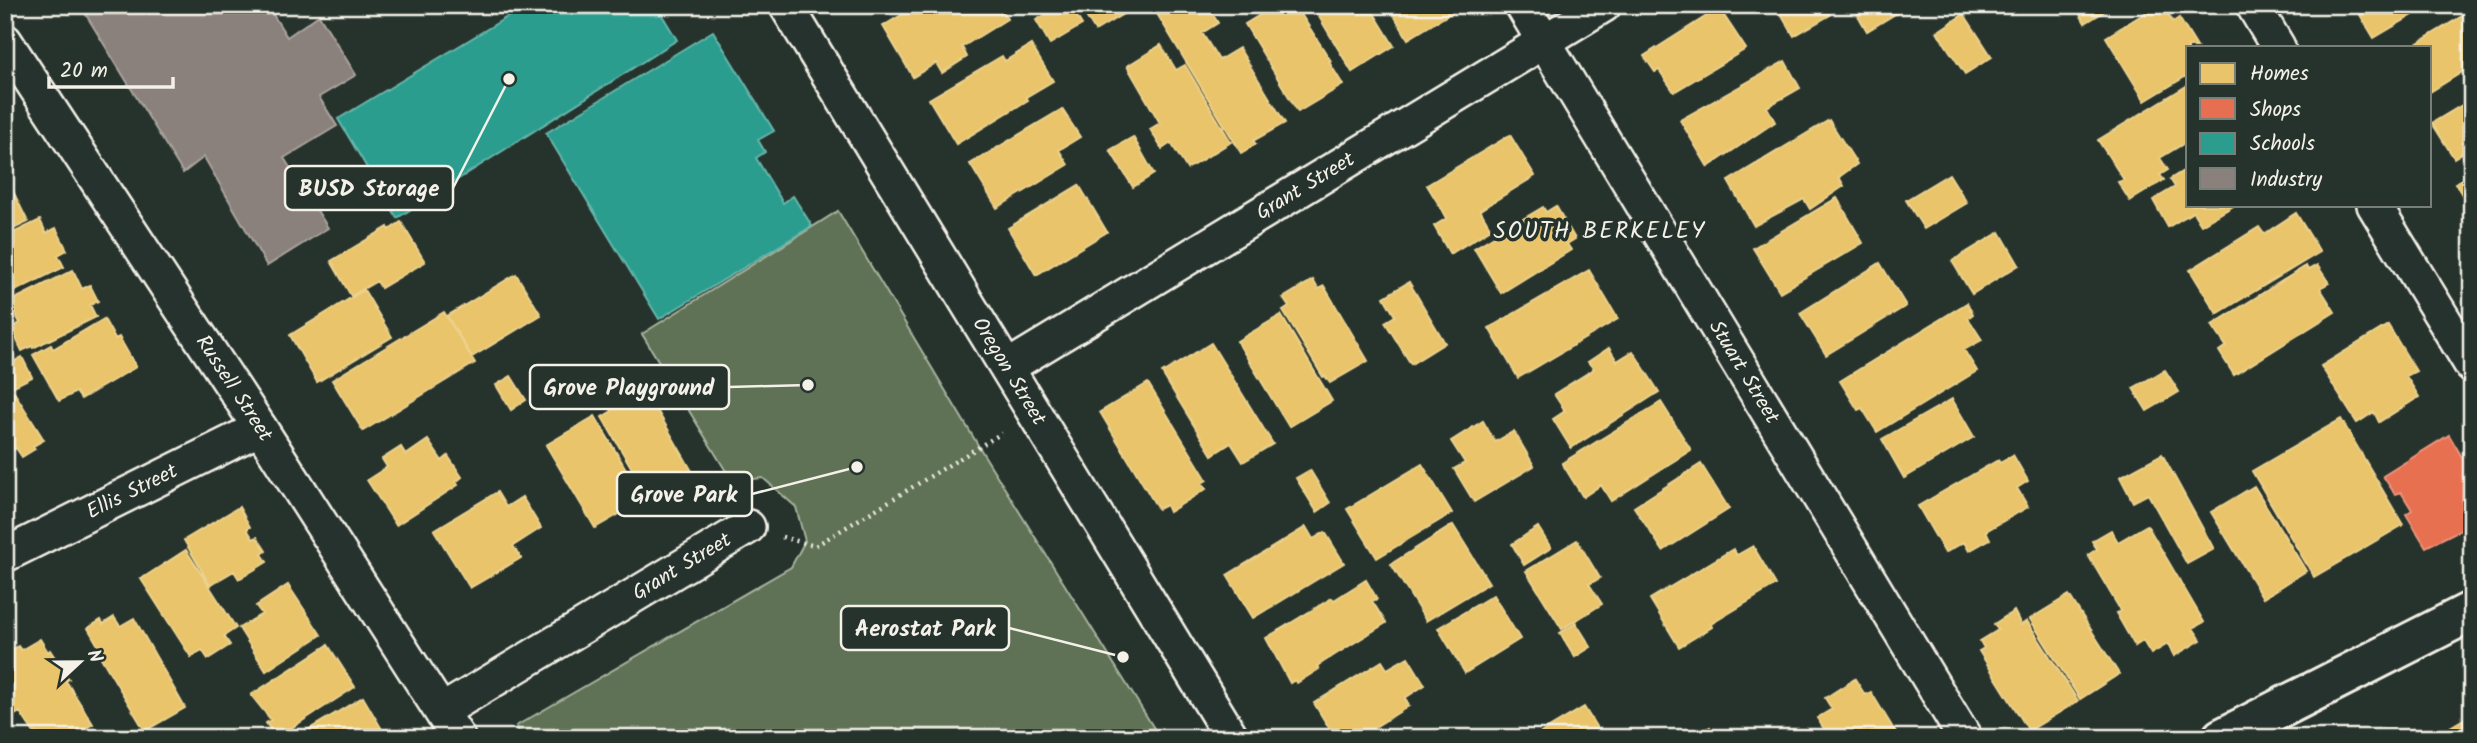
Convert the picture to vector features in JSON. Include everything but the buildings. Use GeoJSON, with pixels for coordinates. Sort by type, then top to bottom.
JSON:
{"type":"FeatureCollection","features":[{"type":"Feature","properties":{"kind":"street","name":"Oregon Street"},"geometry":{"type":"LineString","coordinates":[[786,5],[1232,738]]}},
{"type":"Feature","properties":{"kind":"street","name":"Stuart Street"},"geometry":{"type":"LineString","coordinates":[[1522,5],[1965,738]]}},
{"type":"Feature","properties":{"kind":"street","name":"Grant Street"},"geometry":{"type":"LineString","coordinates":[[1008,367],[1604,5]]}},
{"type":"Feature","properties":{"kind":"street"},"geometry":{"type":"LineString","coordinates":[[2253,5],[2277,46]]}},
{"type":"Feature","properties":{"kind":"street","name":"Russell Street"},"geometry":{"type":"LineString","coordinates":[[5,41],[260,428],[450,725]]}},
{"type":"Feature","properties":{"kind":"street"},"geometry":{"type":"LineString","coordinates":[[2375,206],[2472,366]]}},
{"type":"Feature","properties":{"kind":"street","name":"Ellis Street"},"geometry":{"type":"LineString","coordinates":[[5,555],[260,428]]}},
{"type":"Feature","properties":{"kind":"street","name":"Grant Street"},"geometry":{"type":"LineString","coordinates":[[450,725],[748,527]]}},
{"type":"Feature","properties":{"kind":"street"},"geometry":{"type":"LineString","coordinates":[[2222,738],[2472,611]]}},
{"type":"Feature","properties":{"kind":"path","name":"Grant Street"},"geometry":{"type":"LineString","coordinates":[[748,527],[815,547],[999,435],[1032,407]]}},
{"type":"Feature","properties":{"kind":"green space"},"geometry":{"type":"Polygon","coordinates":[[[838,211],[984,455],[1160,738],[523,738],[516,726],[791,567],[805,541],[796,507],[763,478],[732,481],[642,334],[838,211]]]}},
{"type":"Feature","properties":{"kind":"place","name":"BUSD Storage"},"geometry":{"type":"Point","coordinates":[509,79]}},
{"type":"Feature","properties":{"kind":"place","name":"Grove Playground"},"geometry":{"type":"Point","coordinates":[808,385]}},
{"type":"Feature","properties":{"kind":"place","name":"Grove Park"},"geometry":{"type":"Point","coordinates":[857,467]}},
{"type":"Feature","properties":{"kind":"place","name":"Aerostat Park"},"geometry":{"type":"Point","coordinates":[1123,657]}},
{"type":"Feature","properties":{"kind":"district","name":"SOUTH BERKELEY"},"geometry":{"type":"Point","coordinates":[1600,232]}}]}
